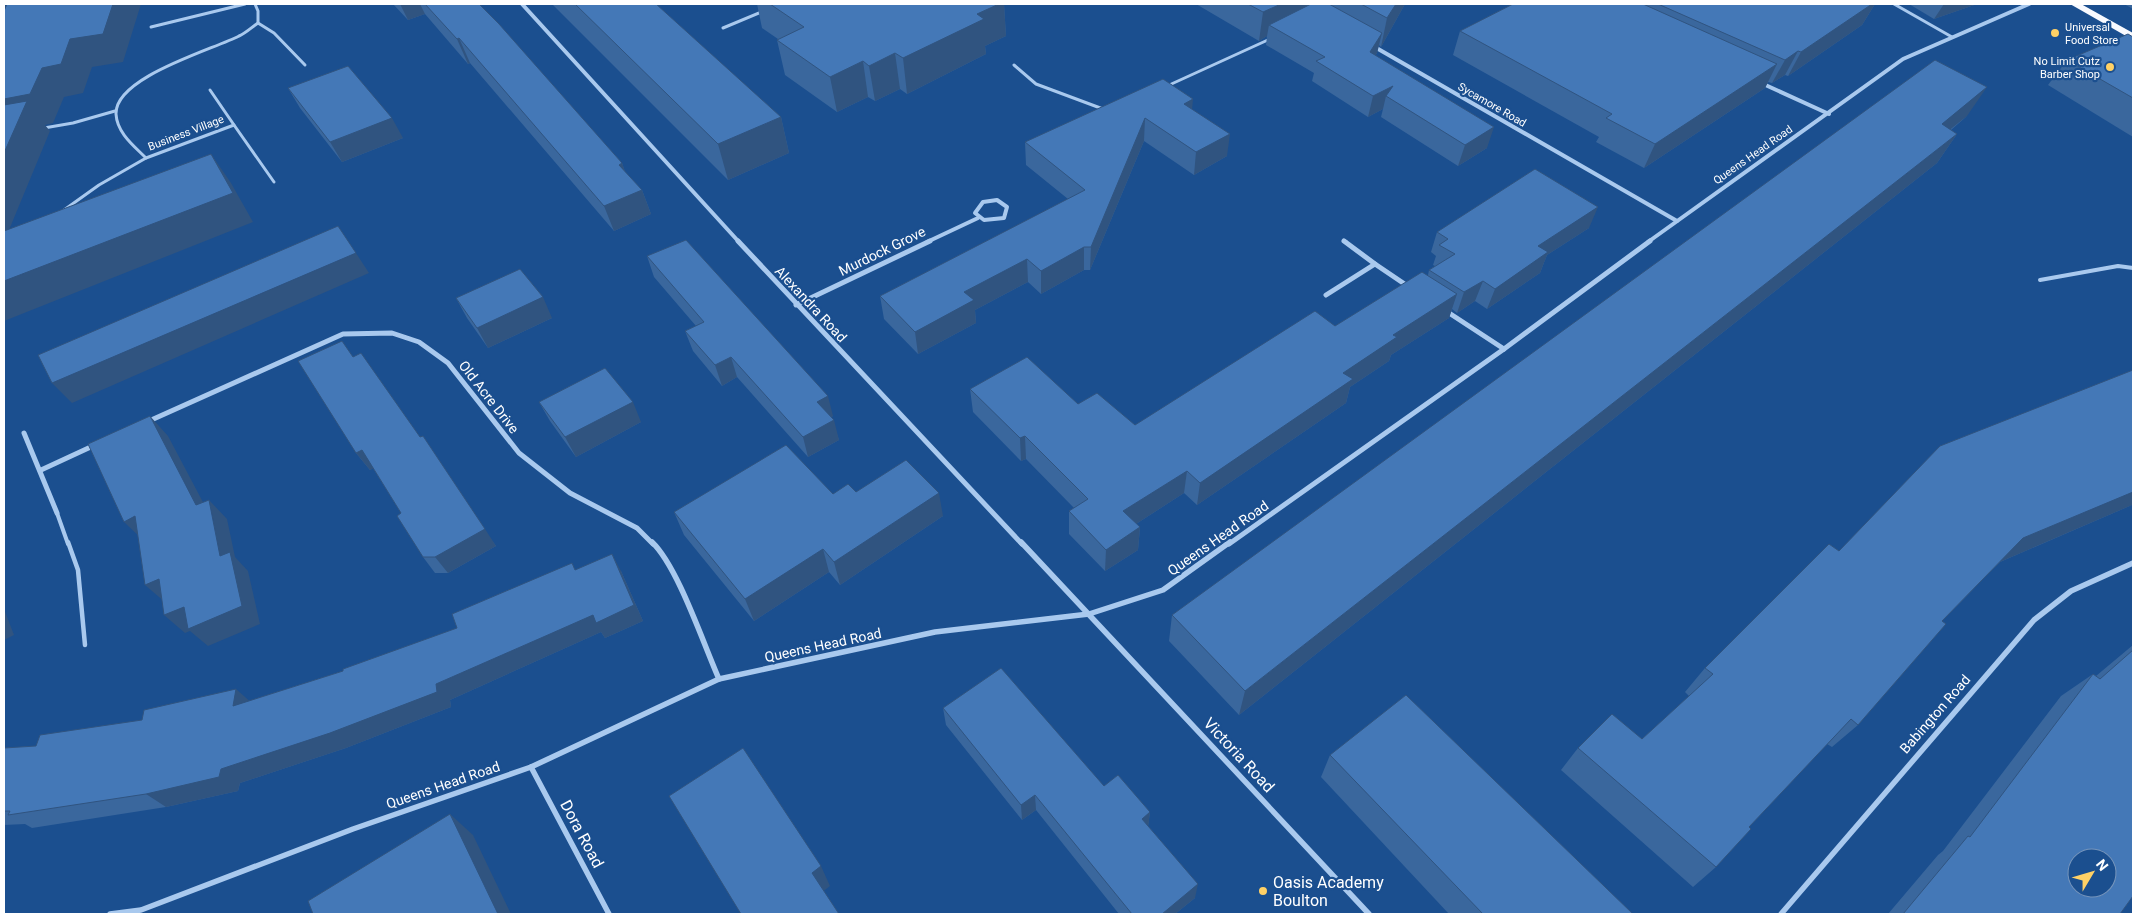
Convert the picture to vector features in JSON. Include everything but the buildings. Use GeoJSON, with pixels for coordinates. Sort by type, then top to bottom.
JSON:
{"type":"FeatureCollection","features":[{"type":"Feature","properties":{"kind":"highway"},"geometry":{"type":"LineString","coordinates":[[2075,4],[2133,37]]}},
{"type":"Feature","properties":{"kind":"street","name":"Alexandra Road"},"geometry":{"type":"LineString","coordinates":[[522,4],[796,305],[1089,614]]}},
{"type":"Feature","properties":{"kind":"street","name":"Queens Head Road"},"geometry":{"type":"LineString","coordinates":[[110,914],[141,910],[353,828],[531,767],[719,680],[935,632],[1089,614],[1163,590],[1504,349],[1676,221],[1829,114],[1903,59],[2029,4]]}},
{"type":"Feature","properties":{"kind":"street","name":"Sycamore Road"},"geometry":{"type":"LineString","coordinates":[[1369,44],[1676,221]]}},
{"type":"Feature","properties":{"kind":"street"},"geometry":{"type":"LineString","coordinates":[[1759,81],[1829,114]]}},
{"type":"Feature","properties":{"kind":"street","name":"Murdock Grove"},"geometry":{"type":"LineString","coordinates":[[796,305],[978,218],[988,222],[1004,218],[1007,207],[997,200],[982,202],[975,213],[978,218]]}},
{"type":"Feature","properties":{"kind":"street"},"geometry":{"type":"LineString","coordinates":[[1344,241],[1415,290]]}},
{"type":"Feature","properties":{"kind":"street"},"geometry":{"type":"LineString","coordinates":[[1326,295],[1375,264]]}},
{"type":"Feature","properties":{"kind":"street"},"geometry":{"type":"LineString","coordinates":[[1439,306],[1504,349]]}},
{"type":"Feature","properties":{"kind":"street","name":"Old Acre Drive"},"geometry":{"type":"LineString","coordinates":[[139,426],[343,334],[392,333],[419,342],[448,363],[519,453],[570,493],[637,528],[662,552],[678,582],[719,680]]}},
{"type":"Feature","properties":{"kind":"street"},"geometry":{"type":"LineString","coordinates":[[24,432],[57,513]]}},
{"type":"Feature","properties":{"kind":"street"},"geometry":{"type":"LineString","coordinates":[[41,470],[103,442]]}},
{"type":"Feature","properties":{"kind":"street","name":"Babington Road"},"geometry":{"type":"LineString","coordinates":[[1781,914],[2034,620],[2071,591],[2133,563]]}},
{"type":"Feature","properties":{"kind":"street","name":"Victoria Road"},"geometry":{"type":"LineString","coordinates":[[1089,614],[1369,914]]}},
{"type":"Feature","properties":{"kind":"street","name":"Dora Road"},"geometry":{"type":"LineString","coordinates":[[531,767],[609,914]]}},
{"type":"Feature","properties":{"kind":"lane"},"geometry":{"type":"LineString","coordinates":[[151,27],[245,4]]}},
{"type":"Feature","properties":{"kind":"lane"},"geometry":{"type":"LineString","coordinates":[[255,4],[258,10],[258,23]]}},
{"type":"Feature","properties":{"kind":"lane"},"geometry":{"type":"LineString","coordinates":[[1894,4],[1952,37]]}},
{"type":"Feature","properties":{"kind":"lane"},"geometry":{"type":"LineString","coordinates":[[723,28],[765,11]]}},
{"type":"Feature","properties":{"kind":"lane"},"geometry":{"type":"LineString","coordinates":[[258,23],[274,33],[304,65]]}},
{"type":"Feature","properties":{"kind":"lane"},"geometry":{"type":"LineString","coordinates":[[44,128],[73,123],[115,111],[123,92],[148,74],[240,35],[258,23]]}},
{"type":"Feature","properties":{"kind":"lane"},"geometry":{"type":"LineString","coordinates":[[1161,88],[1277,36]]}},
{"type":"Feature","properties":{"kind":"lane"},"geometry":{"type":"LineString","coordinates":[[1014,65],[1036,84],[1110,111]]}},
{"type":"Feature","properties":{"kind":"lane"},"geometry":{"type":"LineString","coordinates":[[210,90],[234,125]]}},
{"type":"Feature","properties":{"kind":"lane","name":"Business Village"},"geometry":{"type":"LineString","coordinates":[[115,111],[120,130],[130,146],[146,158],[234,125],[274,182]]}},
{"type":"Feature","properties":{"kind":"lane"},"geometry":{"type":"LineString","coordinates":[[61,212],[99,185],[146,158]]}},
{"type":"Feature","properties":{"kind":"lane"},"geometry":{"type":"LineString","coordinates":[[2040,280],[2118,266],[2133,268]]}},
{"type":"Feature","properties":{"kind":"lane"},"geometry":{"type":"LineString","coordinates":[[57,513],[78,570],[85,645]]}},
{"type":"Feature","properties":{"kind":"place","name":"Universal Food Store"},"geometry":{"type":"Point","coordinates":[2055,33]}},
{"type":"Feature","properties":{"kind":"place","name":"No Limit Cutz Barber Shop"},"geometry":{"type":"Point","coordinates":[2110,67]}},
{"type":"Feature","properties":{"kind":"place","name":"Oasis Academy Boulton"},"geometry":{"type":"Point","coordinates":[1263,891]}}]}
